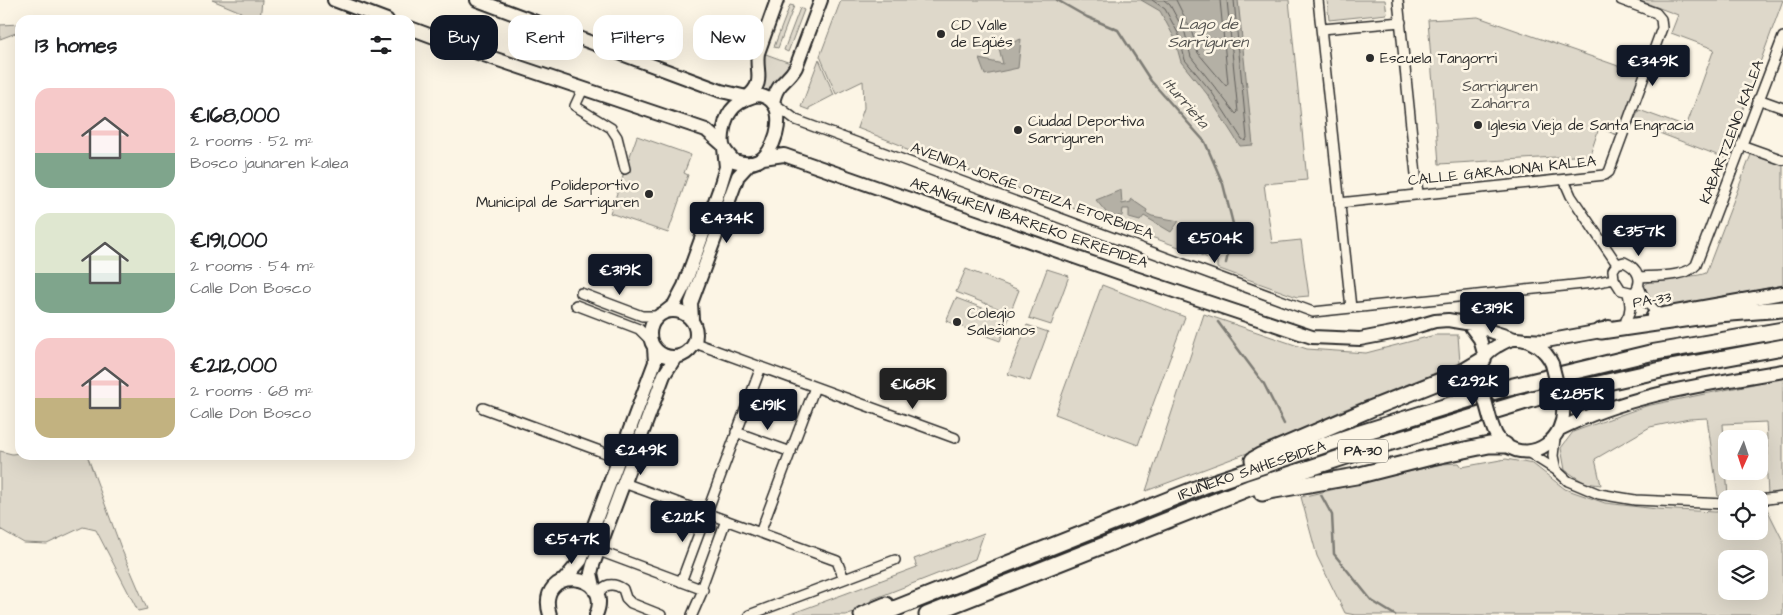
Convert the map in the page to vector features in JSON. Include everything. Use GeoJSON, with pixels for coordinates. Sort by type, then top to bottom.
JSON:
{"type":"FeatureCollection","features":[{"type":"Feature","properties":{"kind":"highway"},"geometry":{"type":"LineString","coordinates":[[1601,330],[1708,315],[1783,309]]}},
{"type":"Feature","properties":{"kind":"highway","name":"IRUÑEKO SAIHESBIDEA"},"geometry":{"type":"LineString","coordinates":[[879,615],[1203,486],[1351,436],[1505,388],[1650,353],[1783,330]]}},
{"type":"Feature","properties":{"kind":"highway","name":"IRUÑEKO SAIHESBIDEA"},"geometry":{"type":"LineString","coordinates":[[927,615],[1249,488],[1365,450],[1536,398],[1670,368],[1783,347]]}},
{"type":"Feature","properties":{"kind":"highway"},"geometry":{"type":"LineString","coordinates":[[1670,368],[1783,353]]}},
{"type":"Feature","properties":{"kind":"highway"},"geometry":{"type":"LineString","coordinates":[[1249,464],[1260,456],[1462,372],[1484,358]]}},
{"type":"Feature","properties":{"kind":"highway"},"geometry":{"type":"LineString","coordinates":[[862,615],[1139,504],[1249,464],[1351,430],[1394,418],[1431,411]]}},
{"type":"Feature","properties":{"kind":"highway"},"geometry":{"type":"LineString","coordinates":[[1065,561],[1092,556],[1269,490],[1356,476],[1431,457],[1505,445]]}},
{"type":"Feature","properties":{"kind":"street"},"geometry":{"type":"LineString","coordinates":[[334,0],[374,15]]}},
{"type":"Feature","properties":{"kind":"street"},"geometry":{"type":"LineString","coordinates":[[477,0],[721,91],[747,97],[759,95],[773,103]]}},
{"type":"Feature","properties":{"kind":"street"},"geometry":{"type":"LineString","coordinates":[[706,130],[726,120],[737,103],[752,94],[759,81],[758,53],[777,0]]}},
{"type":"Feature","properties":{"kind":"street"},"geometry":{"type":"LineString","coordinates":[[764,158],[776,134],[778,116],[773,103],[777,88],[780,83],[792,75],[796,67],[821,0]]}},
{"type":"Feature","properties":{"kind":"street"},"geometry":{"type":"LineString","coordinates":[[1318,0],[1351,308],[1593,283],[1614,279]]}},
{"type":"Feature","properties":{"kind":"street"},"geometry":{"type":"LineString","coordinates":[[1398,0],[1418,194]]}},
{"type":"Feature","properties":{"kind":"street","name":"CALLE GARAJONAI KALEA"},"geometry":{"type":"LineString","coordinates":[[1340,203],[1564,180],[1610,172],[1662,28],[1661,19],[1656,13],[1621,0]]}},
{"type":"Feature","properties":{"kind":"street"},"geometry":{"type":"LineString","coordinates":[[1322,29],[1400,22]]}},
{"type":"Feature","properties":{"kind":"street"},"geometry":{"type":"LineString","coordinates":[[415,30],[706,130],[724,147],[734,161],[750,163],[764,158],[784,155],[776,134]]}},
{"type":"Feature","properties":{"kind":"street","name":"KABARTZENO KALEA"},"geometry":{"type":"LineString","coordinates":[[1640,277],[1685,272],[1696,265],[1783,37]]}},
{"type":"Feature","properties":{"kind":"street"},"geometry":{"type":"LineString","coordinates":[[582,88],[575,106],[611,128],[617,137],[624,168]]}},
{"type":"Feature","properties":{"kind":"street"},"geometry":{"type":"LineString","coordinates":[[550,615],[548,598],[551,590],[564,580],[581,560],[655,362],[650,330],[653,323],[674,305],[684,286],[719,190],[726,167],[724,147],[726,120],[730,105],[721,91]]}},
{"type":"Feature","properties":{"kind":"street"},"geometry":{"type":"LineString","coordinates":[[1758,99],[1783,108]]}},
{"type":"Feature","properties":{"kind":"street","name":"AVENIDA JORGE OTEIZA ETORBIDEA"},"geometry":{"type":"LineString","coordinates":[[773,103],[796,120],[1313,312],[1351,308]]}},
{"type":"Feature","properties":{"kind":"street"},"geometry":{"type":"LineString","coordinates":[[776,134],[787,122],[796,120]]}},
{"type":"Feature","properties":{"kind":"street"},"geometry":{"type":"LineString","coordinates":[[1741,145],[1783,160]]}},
{"type":"Feature","properties":{"kind":"street","name":"ARANGUREN IBARREKO ERREPIDEA"},"geometry":{"type":"LineString","coordinates":[[784,155],[1312,337],[1360,339],[1397,332],[1435,321],[1448,320],[1477,325],[1521,340]]}},
{"type":"Feature","properties":{"kind":"street"},"geometry":{"type":"LineString","coordinates":[[576,305],[639,328],[660,353],[667,357],[675,358],[687,353],[695,343],[697,330],[692,319],[691,303],[738,176],[750,163]]}},
{"type":"Feature","properties":{"kind":"street"},"geometry":{"type":"LineString","coordinates":[[1564,180],[1571,196],[1617,264]]}},
{"type":"Feature","properties":{"kind":"street"},"geometry":{"type":"LineString","coordinates":[[1639,287],[1634,293],[1621,290],[1614,279],[1613,270],[1617,264],[1624,262],[1631,265],[1640,277],[1639,287],[1645,301],[1660,315]]}},
{"type":"Feature","properties":{"kind":"street"},"geometry":{"type":"LineString","coordinates":[[581,293],[642,316],[679,311],[692,319]]}},
{"type":"Feature","properties":{"kind":"street"},"geometry":{"type":"LineString","coordinates":[[1626,320],[1630,315],[1631,307],[1628,293]]}},
{"type":"Feature","properties":{"kind":"street","name":"PA-33"},"geometry":{"type":"LineString","coordinates":[[1521,340],[1546,341],[1601,330],[1626,320],[1783,293]]}},
{"type":"Feature","properties":{"kind":"street"},"geometry":{"type":"LineString","coordinates":[[1469,324],[1480,339],[1484,358]]}},
{"type":"Feature","properties":{"kind":"street"},"geometry":{"type":"LineString","coordinates":[[1556,470],[1554,456],[1558,434],[1564,420],[1563,406],[1552,364],[1544,352],[1536,345],[1521,340],[1506,341],[1493,349],[1484,358],[1480,371],[1481,386],[1491,422],[1497,437],[1505,445],[1533,454],[1568,481],[1581,488],[1615,498],[1653,502],[1718,504]]}},
{"type":"Feature","properties":{"kind":"street"},"geometry":{"type":"LineString","coordinates":[[695,343],[955,438]]}},
{"type":"Feature","properties":{"kind":"street"},"geometry":{"type":"LineString","coordinates":[[598,607],[591,573],[664,375],[675,358]]}},
{"type":"Feature","properties":{"kind":"street"},"geometry":{"type":"LineString","coordinates":[[681,582],[761,367]]}},
{"type":"Feature","properties":{"kind":"street"},"geometry":{"type":"LineString","coordinates":[[1526,451],[1545,446],[1576,421],[1605,410],[1661,394],[1783,371]]}},
{"type":"Feature","properties":{"kind":"street"},"geometry":{"type":"LineString","coordinates":[[760,532],[815,387]]}},
{"type":"Feature","properties":{"kind":"street"},"geometry":{"type":"LineString","coordinates":[[483,408],[619,458]]}},
{"type":"Feature","properties":{"kind":"street"},"geometry":{"type":"LineString","coordinates":[[736,432],[791,452]]}},
{"type":"Feature","properties":{"kind":"street"},"geometry":{"type":"LineString","coordinates":[[624,483],[837,560],[844,579]]}},
{"type":"Feature","properties":{"kind":"street"},"geometry":{"type":"LineString","coordinates":[[1768,499],[1783,497]]}},
{"type":"Feature","properties":{"kind":"street"},"geometry":{"type":"LineString","coordinates":[[692,615],[703,590],[701,589],[726,520]]}},
{"type":"Feature","properties":{"kind":"street"},"geometry":{"type":"LineString","coordinates":[[598,551],[701,589]]}},
{"type":"Feature","properties":{"kind":"street"},"geometry":{"type":"LineString","coordinates":[[749,615],[895,560]]}},
{"type":"Feature","properties":{"kind":"street"},"geometry":{"type":"LineString","coordinates":[[564,580],[578,579],[585,582],[598,607]]}},
{"type":"Feature","properties":{"kind":"street"},"geometry":{"type":"LineString","coordinates":[[598,607],[602,588],[613,584],[623,589],[626,598],[631,603],[662,615]]}},
{"type":"Feature","properties":{"kind":"green space"},"geometry":{"type":"Polygon","coordinates":[[[212,0],[262,0],[260,15],[241,15],[241,12],[212,0]]]}},
{"type":"Feature","properties":{"kind":"green space","name":"Ciudad Deportiva Sarriguren"},"geometry":{"type":"Polygon","coordinates":[[[841,0],[1289,0],[1307,180],[1264,184],[1272,243],[1301,240],[1309,296],[1297,297],[1217,268],[1217,261],[965,169],[963,171],[940,162],[942,155],[935,153],[933,160],[925,157],[928,150],[921,147],[918,154],[857,128],[864,108],[863,81],[836,94],[820,56],[841,0]]]}},
{"type":"Feature","properties":{"kind":"green space"},"geometry":{"type":"Polygon","coordinates":[[[1327,0],[1385,0],[1387,14],[1329,20],[1327,0]]]}},
{"type":"Feature","properties":{"kind":"green space"},"geometry":{"type":"Polygon","coordinates":[[[1638,0],[1783,0],[1725,158],[1633,123],[1639,110],[1686,127],[1714,49],[1671,33],[1678,15],[1638,0]]]}},
{"type":"Feature","properties":{"kind":"green space"},"geometry":{"type":"Polygon","coordinates":[[[790,5],[794,6],[778,48],[774,47],[790,5]]]}},
{"type":"Feature","properties":{"kind":"green space"},"geometry":{"type":"Polygon","coordinates":[[[800,8],[804,10],[788,52],[784,50],[800,8]]]}},
{"type":"Feature","properties":{"kind":"green space","name":"Sarriguren Zaharra"},"geometry":{"type":"Polygon","coordinates":[[[1478,17],[1644,75],[1622,137],[1599,128],[1590,155],[1439,164],[1428,20],[1478,17]]]}},
{"type":"Feature","properties":{"kind":"green space"},"geometry":{"type":"Polygon","coordinates":[[[15,24],[15,33],[0,39],[0,25],[15,24]]]}},
{"type":"Feature","properties":{"kind":"green space"},"geometry":{"type":"Polygon","coordinates":[[[764,53],[793,64],[773,83],[770,93],[762,88],[765,75],[764,53]]]}},
{"type":"Feature","properties":{"kind":"green space"},"geometry":{"type":"Polygon","coordinates":[[[819,59],[834,95],[809,108],[809,110],[801,107],[819,59]]]}},
{"type":"Feature","properties":{"kind":"green space","name":"Polideportivo Municipal de Sarriguren"},"geometry":{"type":"Polygon","coordinates":[[[637,136],[691,155],[684,173],[688,175],[668,233],[610,213],[637,136]]]}},
{"type":"Feature","properties":{"kind":"green space"},"geometry":{"type":"Polygon","coordinates":[[[1752,152],[1783,163],[1783,285],[1668,308],[1654,305],[1645,296],[1644,286],[1649,282],[1656,279],[1706,273],[1752,152]]]}},
{"type":"Feature","properties":{"kind":"green space"},"geometry":{"type":"Polygon","coordinates":[[[966,269],[1019,290],[1010,313],[956,292],[966,269]]]}},
{"type":"Feature","properties":{"kind":"green space"},"geometry":{"type":"Polygon","coordinates":[[[1047,269],[1069,276],[1051,325],[1029,318],[1047,269]]]}},
{"type":"Feature","properties":{"kind":"green space"},"geometry":{"type":"Polygon","coordinates":[[[1102,285],[1185,317],[1138,445],[1055,414],[1102,285]]]}},
{"type":"Feature","properties":{"kind":"green space"},"geometry":{"type":"Polygon","coordinates":[[[956,298],[1009,318],[1000,341],[946,321],[956,298]]]}},
{"type":"Feature","properties":{"kind":"green space"},"geometry":{"type":"Polygon","coordinates":[[[1204,314],[1307,349],[1366,353],[1435,335],[1458,335],[1460,363],[1343,410],[1266,446],[1146,491],[1204,314]]]}},
{"type":"Feature","properties":{"kind":"green space"},"geometry":{"type":"Polygon","coordinates":[[[1027,325],[1048,332],[1030,381],[1008,374],[1027,325]]]}},
{"type":"Feature","properties":{"kind":"green space"},"geometry":{"type":"Polygon","coordinates":[[[1783,378],[1783,492],[1768,495],[1768,430],[1766,422],[1723,424],[1723,430],[1718,430],[1718,480],[1727,480],[1728,490],[1718,490],[1718,496],[1707,418],[1689,419],[1650,427],[1595,459],[1601,485],[1585,483],[1565,470],[1561,448],[1573,432],[1646,406],[1783,378]]]}},
{"type":"Feature","properties":{"kind":"green space"},"geometry":{"type":"Polygon","coordinates":[[[0,451],[15,454],[15,460],[89,460],[121,548],[147,609],[138,611],[96,530],[83,527],[47,544],[24,543],[0,529],[0,451]]]}},
{"type":"Feature","properties":{"kind":"green space"},"geometry":{"type":"Polygon","coordinates":[[[1506,459],[1533,464],[1565,489],[1605,503],[1657,509],[1718,512],[1718,540],[1768,540],[1768,511],[1783,541],[1783,615],[1355,615],[1345,613],[1317,556],[1301,497],[1442,464],[1459,463],[1462,467],[1506,459]]]}},
{"type":"Feature","properties":{"kind":"green space"},"geometry":{"type":"Polygon","coordinates":[[[984,533],[975,559],[871,600],[869,606],[846,615],[788,615],[917,567],[914,559],[984,533]]]}},
{"type":"Feature","properties":{"kind":"water","name":"Lago de Sarriguren"},"geometry":{"type":"Polygon","coordinates":[[[1141,0],[1238,0],[1253,145],[1240,146],[1207,94],[1181,62],[1174,37],[1160,11],[1141,0]]]}},
{"type":"Feature","properties":{"kind":"water"},"geometry":{"type":"Polygon","coordinates":[[[1021,39],[1018,68],[985,75],[979,59],[1003,64],[999,48],[1021,39]]]}},
{"type":"Feature","properties":{"kind":"water"},"geometry":{"type":"Polygon","coordinates":[[[1121,190],[1122,204],[1131,202],[1131,199],[1147,210],[1146,213],[1152,216],[1179,221],[1171,232],[1144,216],[1140,221],[1129,218],[1129,209],[1123,209],[1122,216],[1110,217],[1096,200],[1121,190]]]}},
{"type":"Feature","properties":{"kind":"waterway","name":"Iturrieta"},"geometry":{"type":"LineString","coordinates":[[1057,0],[1087,17],[1118,30],[1151,81],[1205,142],[1223,184],[1234,228],[1226,263]]}},
{"type":"Feature","properties":{"kind":"waterway","name":"Iturrieta"},"geometry":{"type":"LineString","coordinates":[[1218,322],[1264,384],[1284,424]]}},
{"type":"Feature","properties":{"kind":"waterway"},"geometry":{"type":"LineString","coordinates":[[1321,495],[1332,515],[1334,554],[1372,601],[1395,615]]}},
{"type":"Feature","properties":{"kind":"place","name":"CD Valle de Egüés"},"geometry":{"type":"Point","coordinates":[941,34]}},
{"type":"Feature","properties":{"kind":"place","name":"Escuela Tangorri"},"geometry":{"type":"Point","coordinates":[1370,58]}},
{"type":"Feature","properties":{"kind":"place","name":"Iglesia Vieja de Santa Engracia"},"geometry":{"type":"Point","coordinates":[1478,125]}},
{"type":"Feature","properties":{"kind":"place","name":"Ciudad Deportiva Sarriguren"},"geometry":{"type":"Point","coordinates":[1018,130]}},
{"type":"Feature","properties":{"kind":"place","name":"Polideportivo Municipal de Sarriguren"},"geometry":{"type":"Point","coordinates":[649,194]}},
{"type":"Feature","properties":{"kind":"place","name":"Colegio Salesianos"},"geometry":{"type":"Point","coordinates":[957,322]}}]}
